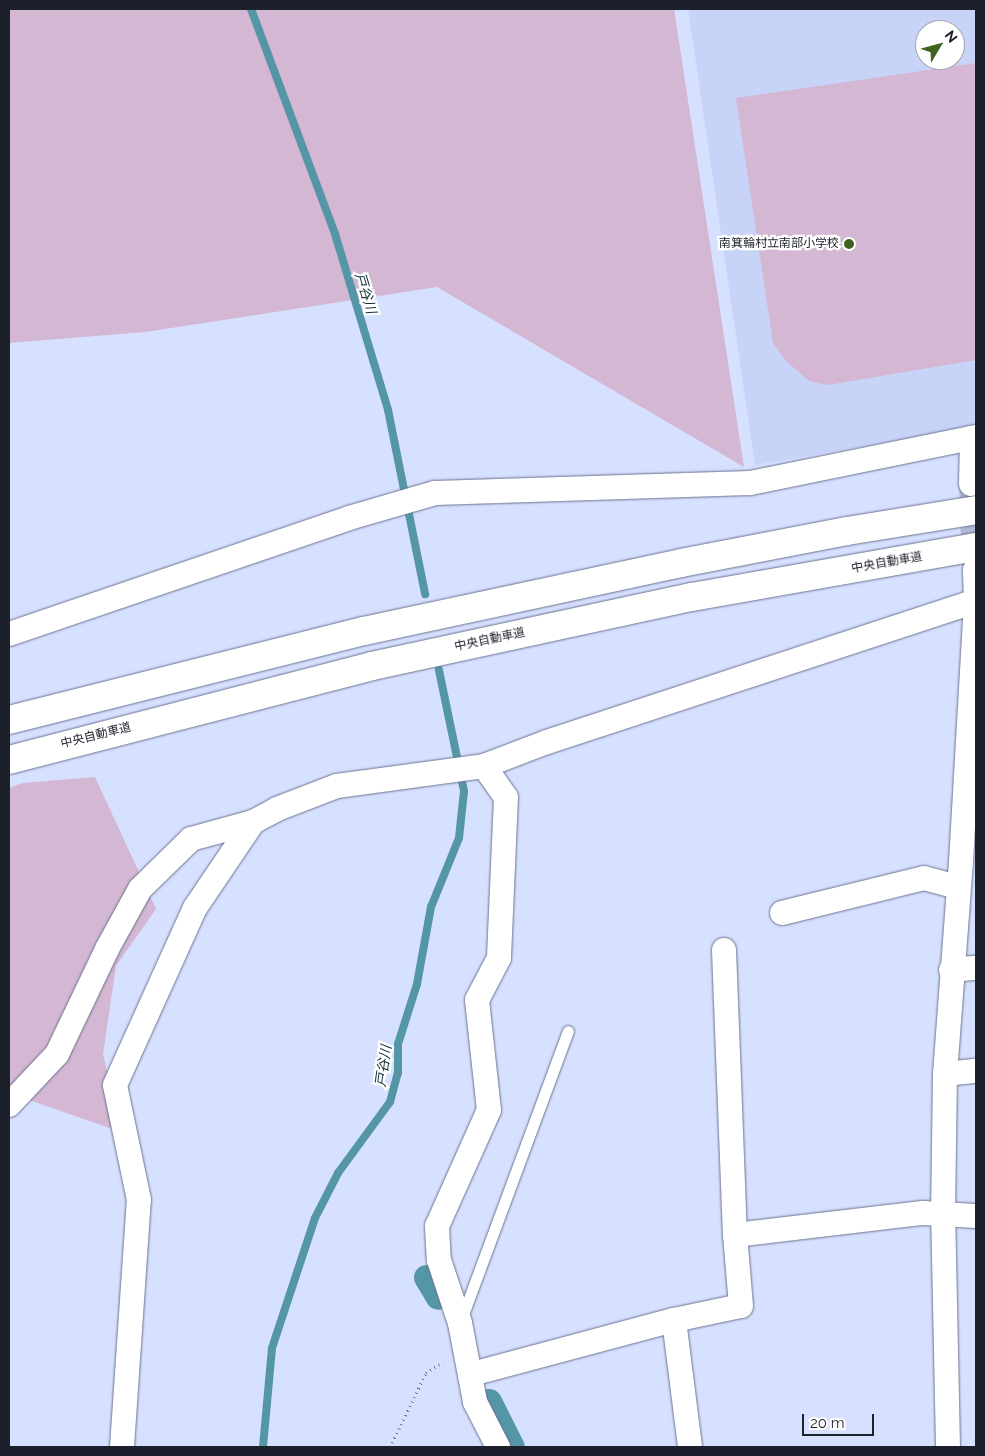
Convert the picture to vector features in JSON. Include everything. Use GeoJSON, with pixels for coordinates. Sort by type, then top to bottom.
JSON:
{"type":"FeatureCollection","features":[{"type":"Feature","properties":{"kind":"highway"},"geometry":{"type":"LineString","coordinates":[[9,720],[373,629],[681,563],[847,530],[973,497]]}},
{"type":"Feature","properties":{"kind":"highway","name":"中央自動車道"},"geometry":{"type":"LineString","coordinates":[[9,760],[372,666],[692,597],[975,558]]}},
{"type":"Feature","properties":{"kind":"street"},"geometry":{"type":"LineString","coordinates":[[9,634],[349,518],[435,493],[750,483],[974,438],[973,497]]}},
{"type":"Feature","properties":{"kind":"street"},"geometry":{"type":"LineString","coordinates":[[948,1447],[943,1217],[945,1074],[957,887],[969,860],[976,601],[975,558]]}},
{"type":"Feature","properties":{"kind":"street"},"geometry":{"type":"LineString","coordinates":[[9,1105],[57,1054],[107,949],[140,889],[191,839],[253,822],[277,809],[337,786],[480,767],[547,742],[976,601]]}},
{"type":"Feature","properties":{"kind":"street"},"geometry":{"type":"LineString","coordinates":[[480,767],[506,797],[499,958],[477,1000],[489,1110],[437,1226],[439,1260],[460,1323],[472,1374],[475,1402],[498,1447]]}},
{"type":"Feature","properties":{"kind":"street"},"geometry":{"type":"LineString","coordinates":[[122,1447],[139,1200],[115,1085],[194,908],[253,822]]}},
{"type":"Feature","properties":{"kind":"street"},"geometry":{"type":"LineString","coordinates":[[782,913],[924,878],[957,887]]}},
{"type":"Feature","properties":{"kind":"street"},"geometry":{"type":"LineString","coordinates":[[472,1374],[674,1320],[741,1306],[735,1235],[724,950]]}},
{"type":"Feature","properties":{"kind":"street"},"geometry":{"type":"LineString","coordinates":[[951,970],[976,968]]}},
{"type":"Feature","properties":{"kind":"street"},"geometry":{"type":"LineString","coordinates":[[945,1074],[976,1070]]}},
{"type":"Feature","properties":{"kind":"street"},"geometry":{"type":"LineString","coordinates":[[735,1235],[923,1213],[943,1217],[976,1216]]}},
{"type":"Feature","properties":{"kind":"street"},"geometry":{"type":"LineString","coordinates":[[674,1320],[690,1447]]}},
{"type":"Feature","properties":{"kind":"lane"},"geometry":{"type":"LineString","coordinates":[[460,1323],[568,1031]]}},
{"type":"Feature","properties":{"kind":"path"},"geometry":{"type":"LineString","coordinates":[[390,1447],[426,1373],[446,1360]]}},
{"type":"Feature","properties":{"kind":"shaded area"},"geometry":{"type":"Polygon","coordinates":[[[9,9],[674,9],[744,467],[437,287],[145,332],[9,343],[9,9]]]}},
{"type":"Feature","properties":{"kind":"shaded area","name":"南箕輪村立南部小学校"},"geometry":{"type":"Polygon","coordinates":[[[688,9],[976,9],[976,427],[755,465],[688,9]]]}},
{"type":"Feature","properties":{"kind":"shaded area"},"geometry":{"type":"Polygon","coordinates":[[[976,63],[976,360],[828,385],[809,381],[786,361],[773,343],[736,98],[928,70],[965,70],[965,65],[976,63]]]}},
{"type":"Feature","properties":{"kind":"shaded area"},"geometry":{"type":"Polygon","coordinates":[[[95,777],[156,909],[116,966],[103,1054],[121,1132],[9,1093],[9,788],[23,783],[95,777]]]}},
{"type":"Feature","properties":{"kind":"waterway","name":"戸谷川"},"geometry":{"type":"LineString","coordinates":[[251,9],[335,234],[388,410],[425,594]]}},
{"type":"Feature","properties":{"kind":"waterway","name":"戸谷川"},"geometry":{"type":"LineString","coordinates":[[263,1447],[272,1348],[315,1218],[338,1173],[390,1102],[398,1073],[398,1044],[417,984],[431,907],[459,838],[464,791],[439,670]]}},
{"type":"Feature","properties":{"kind":"waterway"},"geometry":{"type":"LineString","coordinates":[[426,1277],[438,1297]]}},
{"type":"Feature","properties":{"kind":"waterway"},"geometry":{"type":"LineString","coordinates":[[489,1401],[512,1447]]}},
{"type":"Feature","properties":{"kind":"tunnel"},"geometry":{"type":"LineString","coordinates":[[971,484],[974,565]]}},
{"type":"Feature","properties":{"kind":"place","name":"南箕輪村立南部小学校"},"geometry":{"type":"Point","coordinates":[849,244]}}]}
